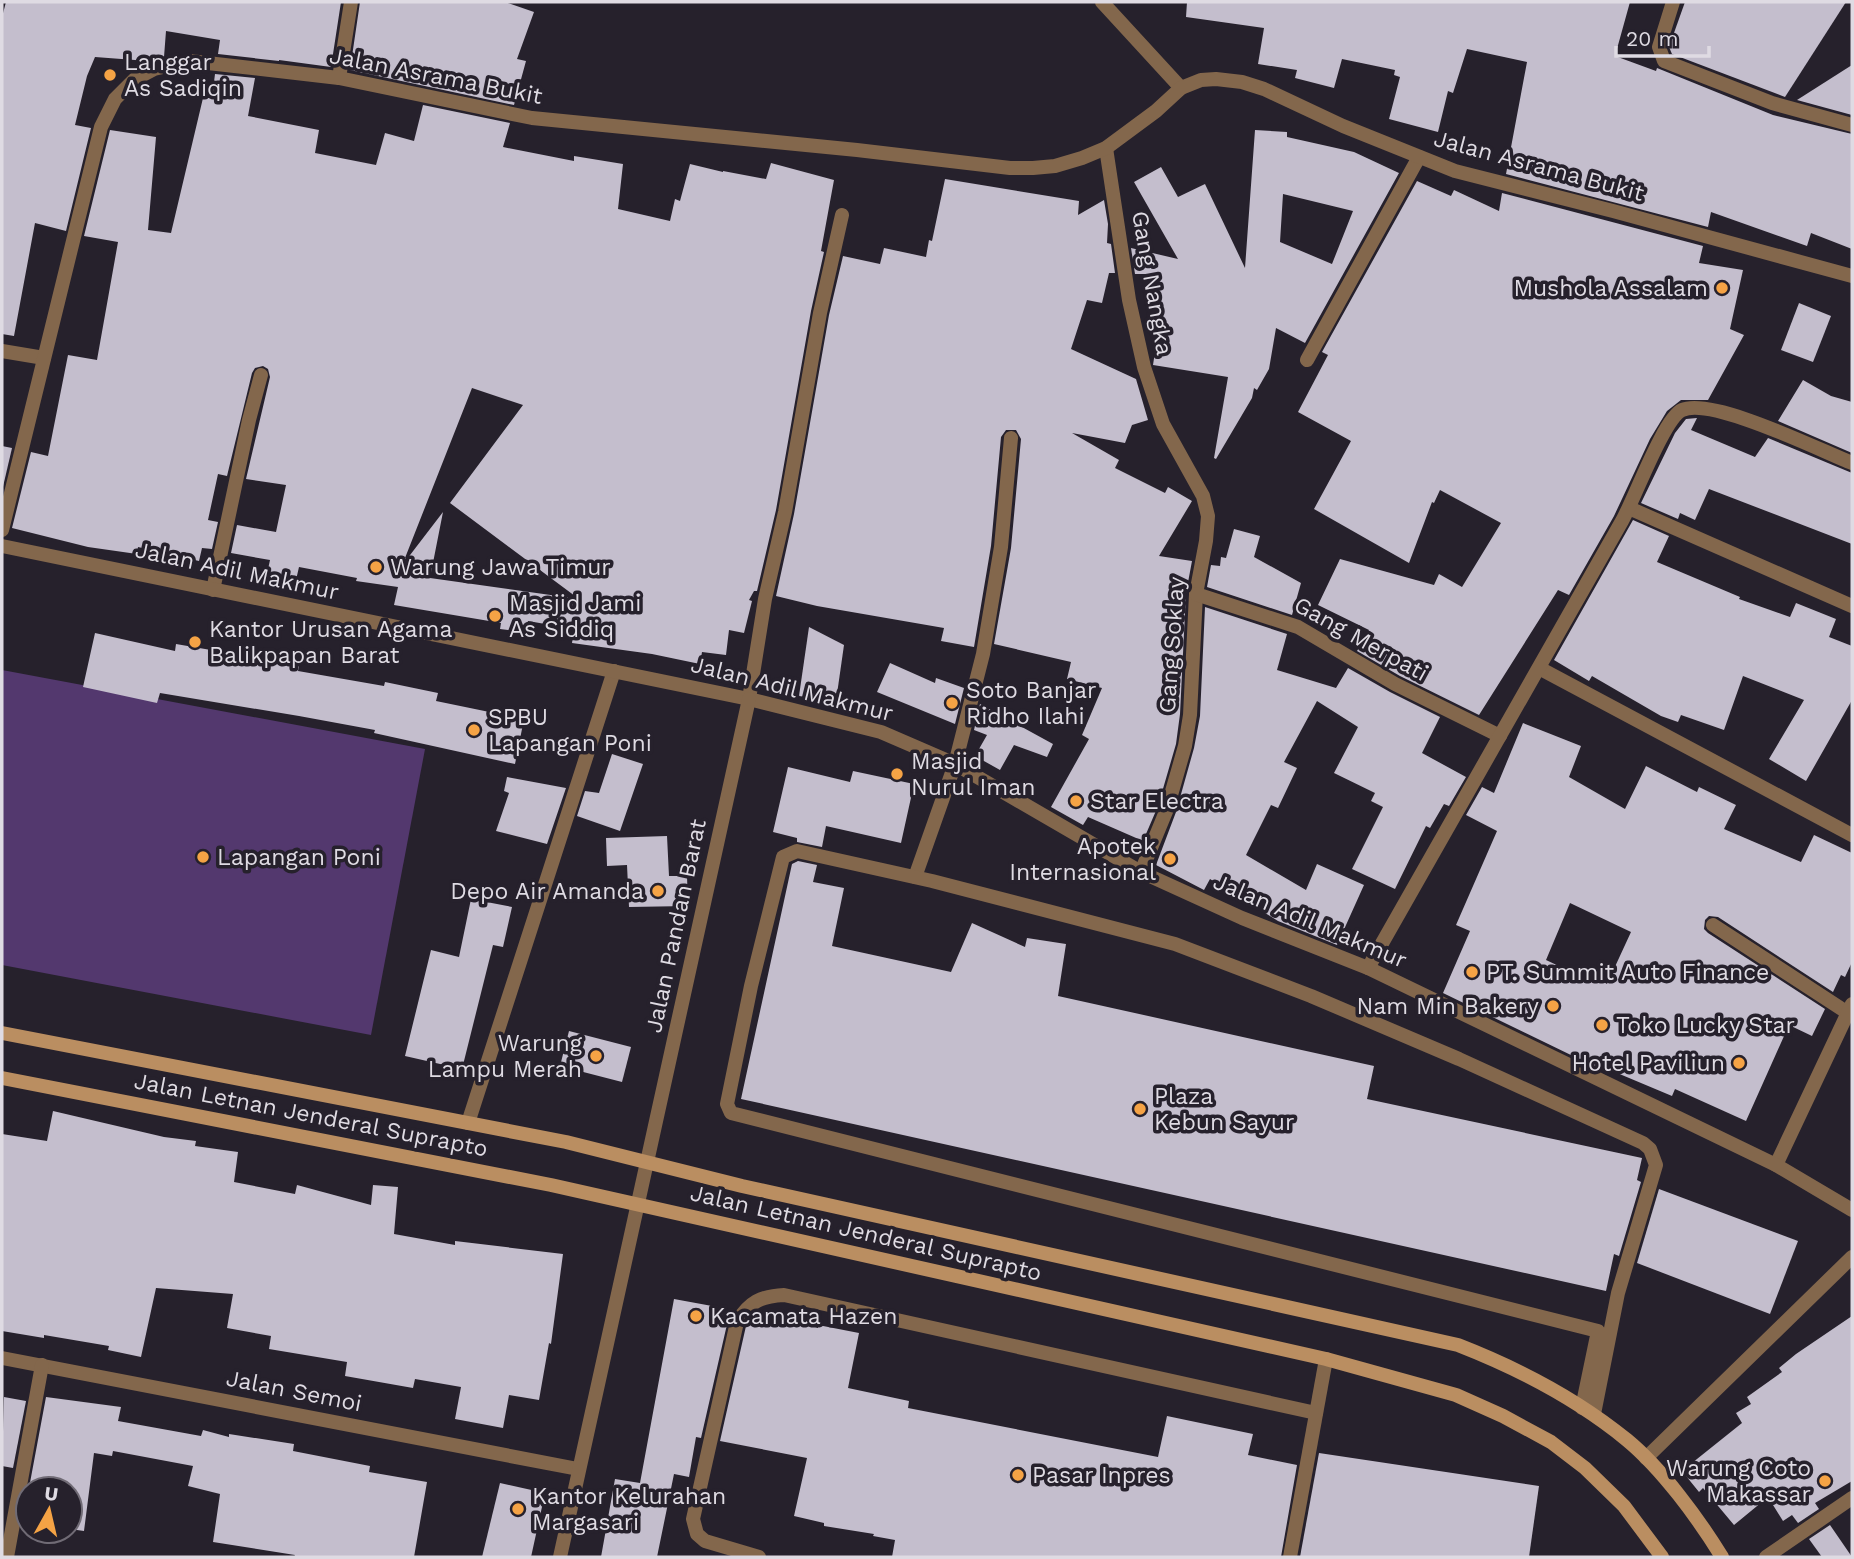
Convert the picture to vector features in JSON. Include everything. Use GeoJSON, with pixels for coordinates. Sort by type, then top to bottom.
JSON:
{"type":"FeatureCollection","features":[{"type":"Feature","properties":{"kind":"main road","name":"Jalan Letnan Jenderal Suprapto"},"geometry":{"type":"LineString","coordinates":[[2,1033],[566,1142],[742,1186],[1458,1345],[1495,1360],[1588,1411],[1646,1458],[1701,1524],[1722,1557]]}},
{"type":"Feature","properties":{"kind":"main road","name":"Jalan Letnan Jenderal Suprapto"},"geometry":{"type":"LineString","coordinates":[[2,1078],[551,1185],[1326,1359],[1456,1395],[1551,1442],[1585,1468],[1624,1506],[1662,1557]]}},
{"type":"Feature","properties":{"kind":"street"},"geometry":{"type":"LineString","coordinates":[[339,78],[351,2]]}},
{"type":"Feature","properties":{"kind":"street"},"geometry":{"type":"LineString","coordinates":[[1102,2],[1181,88]]}},
{"type":"Feature","properties":{"kind":"street"},"geometry":{"type":"LineString","coordinates":[[1673,2],[1659,47],[1664,61],[1772,103],[1852,125]]}},
{"type":"Feature","properties":{"kind":"street","name":"Jalan Asrama Bukit"},"geometry":{"type":"LineString","coordinates":[[2,530],[101,127],[115,99],[135,79],[154,69],[190,61],[339,78],[532,118],[1010,168],[1055,166],[1106,148],[1156,111],[1181,88],[1200,80],[1242,82],[1264,89],[1455,172],[1614,211],[1852,276]]}},
{"type":"Feature","properties":{"kind":"street","name":"Gang Nangka"},"geometry":{"type":"LineString","coordinates":[[1106,148],[1132,317],[1144,367],[1163,424]]}},
{"type":"Feature","properties":{"kind":"street"},"geometry":{"type":"LineString","coordinates":[[1307,360],[1419,157]]}},
{"type":"Feature","properties":{"kind":"street","name":"Jalan Pandan Barat"},"geometry":{"type":"LineString","coordinates":[[638,1205],[749,699],[765,599],[785,512],[820,313],[842,215]]}},
{"type":"Feature","properties":{"kind":"street"},"geometry":{"type":"LineString","coordinates":[[2,351],[44,358]]}},
{"type":"Feature","properties":{"kind":"street"},"geometry":{"type":"LineString","coordinates":[[213,590],[261,375]]}},
{"type":"Feature","properties":{"kind":"street"},"geometry":{"type":"LineString","coordinates":[[1368,968],[1629,508],[1669,421],[1682,410],[1706,408],[1737,416],[1852,463]]}},
{"type":"Feature","properties":{"kind":"street","name":"Gang Soklay"},"geometry":{"type":"LineString","coordinates":[[1141,872],[1170,798],[1185,746],[1190,715],[1196,594],[1208,516],[1199,487],[1163,424]]}},
{"type":"Feature","properties":{"kind":"street"},"geometry":{"type":"LineString","coordinates":[[915,877],[955,764],[983,654],[1001,547],[1012,438]]}},
{"type":"Feature","properties":{"kind":"street"},"geometry":{"type":"LineString","coordinates":[[1629,508],[1852,606]]}},
{"type":"Feature","properties":{"kind":"street","name":"Jalan Adil Makmur"},"geometry":{"type":"LineString","coordinates":[[2,546],[749,699],[881,732],[955,764],[1141,872],[1242,918],[1368,968],[1776,1165],[1852,1210]]}},
{"type":"Feature","properties":{"kind":"street","name":"Gang Merpati"},"geometry":{"type":"LineString","coordinates":[[1196,594],[1298,627],[1395,684],[1500,736]]}},
{"type":"Feature","properties":{"kind":"street"},"geometry":{"type":"LineString","coordinates":[[1539,668],[1852,835]]}},
{"type":"Feature","properties":{"kind":"street"},"geometry":{"type":"LineString","coordinates":[[468,1123],[614,671]]}},
{"type":"Feature","properties":{"kind":"street"},"geometry":{"type":"LineString","coordinates":[[1588,1411],[1604,1333],[1656,1165],[1650,1149],[1643,1143],[1460,1059],[1175,944],[915,877],[797,851],[783,857],[743,1025],[727,1104],[731,1113],[1604,1333]]}},
{"type":"Feature","properties":{"kind":"street"},"geometry":{"type":"LineString","coordinates":[[1713,925],[1850,1009],[1776,1165]]}},
{"type":"Feature","properties":{"kind":"street"},"geometry":{"type":"LineString","coordinates":[[560,1557],[638,1205]]}},
{"type":"Feature","properties":{"kind":"street"},"geometry":{"type":"LineString","coordinates":[[1646,1458],[1852,1257]]}},
{"type":"Feature","properties":{"kind":"street"},"geometry":{"type":"LineString","coordinates":[[759,1557],[705,1541],[697,1535],[693,1519],[737,1322],[755,1300],[784,1295],[1316,1413]]}},
{"type":"Feature","properties":{"kind":"street","name":"Jalan Semoi"},"geometry":{"type":"LineString","coordinates":[[2,1357],[578,1469]]}},
{"type":"Feature","properties":{"kind":"street"},"geometry":{"type":"LineString","coordinates":[[1290,1557],[1326,1359]]}},
{"type":"Feature","properties":{"kind":"street"},"geometry":{"type":"LineString","coordinates":[[7,1557],[43,1365]]}},
{"type":"Feature","properties":{"kind":"street"},"geometry":{"type":"LineString","coordinates":[[1766,1557],[1852,1498]]}},
{"type":"Feature","properties":{"kind":"shaded area","name":"Lapangan Poni"},"geometry":{"type":"Polygon","coordinates":[[[2,670],[425,749],[371,1035],[2,965],[2,670]]]}},
{"type":"Feature","properties":{"kind":"building"},"geometry":{"type":"Polygon","coordinates":[[[6,2],[341,2],[331,67],[218,54],[220,40],[166,31],[164,57],[148,61],[95,57],[87,76],[75,125],[91,128],[66,231],[35,223],[14,336],[2,334],[2,17],[6,2]]]}},
{"type":"Feature","properties":{"kind":"building"},"geometry":{"type":"Polygon","coordinates":[[[360,2],[505,2],[534,12],[517,59],[526,61],[514,105],[350,70],[360,2]]]}},
{"type":"Feature","properties":{"kind":"building"},"geometry":{"type":"Polygon","coordinates":[[[1187,2],[1630,2],[1615,56],[1656,71],[1657,68],[1773,115],[1852,134],[1852,249],[1811,233],[1807,246],[1711,212],[1708,227],[1506,174],[1527,62],[1467,49],[1453,93],[1448,91],[1438,132],[1389,119],[1400,77],[1394,75],[1395,70],[1342,59],[1334,88],[1295,78],[1297,70],[1258,64],[1264,28],[1186,17],[1187,2]]]}},
{"type":"Feature","properties":{"kind":"building"},"geometry":{"type":"Polygon","coordinates":[[[1685,2],[1846,2],[1785,97],[1672,54],[1669,47],[1685,2]]]}},
{"type":"Feature","properties":{"kind":"building"},"geometry":{"type":"Polygon","coordinates":[[[1852,65],[1852,115],[1797,100],[1852,65]]]}},
{"type":"Feature","properties":{"kind":"building"},"geometry":{"type":"Polygon","coordinates":[[[215,74],[255,78],[248,116],[319,130],[315,153],[376,165],[385,133],[414,141],[423,105],[510,123],[503,147],[574,161],[574,156],[623,164],[618,209],[670,221],[675,199],[680,201],[690,164],[766,179],[771,163],[834,180],[821,251],[824,252],[776,510],[757,591],[754,591],[749,600],[752,601],[744,633],[729,630],[726,655],[702,652],[700,664],[572,643],[574,629],[528,621],[526,632],[500,629],[501,623],[394,605],[398,587],[356,581],[357,578],[299,567],[296,580],[267,574],[270,560],[231,553],[237,525],[276,532],[286,485],[246,479],[270,377],[268,369],[263,366],[255,368],[252,373],[227,476],[218,474],[208,520],[218,522],[212,549],[202,548],[199,561],[138,547],[137,554],[88,547],[12,528],[31,452],[48,456],[68,355],[97,360],[118,242],[84,236],[110,130],[156,137],[148,230],[171,233],[203,98],[212,98],[215,74]],[[472,388],[405,558],[407,559],[443,512],[430,578],[579,599],[450,503],[523,405],[472,388]]]}},
{"type":"Feature","properties":{"kind":"building"},"geometry":{"type":"Polygon","coordinates":[[[1255,130],[1287,132],[1287,137],[1354,152],[1399,173],[1305,343],[1276,328],[1269,369],[1257,390],[1254,388],[1252,398],[1216,459],[1214,458],[1228,377],[1153,365],[1162,306],[1150,304],[1155,274],[1135,274],[1131,248],[1178,259],[1134,182],[1161,167],[1178,197],[1205,184],[1245,268],[1255,130]],[[1283,194],[1280,242],[1332,264],[1353,211],[1283,194]]]}},
{"type":"Feature","properties":{"kind":"building"},"geometry":{"type":"Polygon","coordinates":[[[945,179],[1079,201],[1078,215],[1104,200],[1108,224],[1107,243],[1111,244],[1115,273],[1109,273],[1102,303],[1087,300],[1071,349],[1136,379],[1148,420],[1132,425],[1125,443],[1072,433],[1119,460],[1115,468],[1165,493],[1168,487],[1192,501],[1159,556],[1192,561],[1186,593],[1176,744],[1158,806],[1143,841],[1088,817],[1083,825],[1051,807],[1089,739],[1082,735],[1102,688],[1067,679],[1071,662],[994,644],[1011,548],[1021,439],[1016,430],[1006,430],[1001,437],[991,546],[974,647],[941,641],[944,628],[817,606],[776,596],[794,514],[829,315],[843,256],[880,264],[884,248],[926,257],[945,179]]]}},
{"type":"Feature","properties":{"kind":"building"},"geometry":{"type":"Polygon","coordinates":[[[1417,181],[1451,196],[1454,190],[1499,211],[1502,193],[1703,246],[1699,263],[1743,270],[1730,329],[1744,335],[1708,400],[1681,400],[1667,411],[1650,439],[1614,516],[1569,595],[1558,590],[1479,715],[1400,676],[1357,651],[1369,630],[1318,605],[1340,559],[1434,585],[1439,574],[1462,587],[1501,523],[1440,490],[1434,503],[1432,502],[1409,563],[1314,509],[1351,441],[1298,412],[1328,355],[1322,352],[1417,181]]]}},
{"type":"Feature","properties":{"kind":"building"},"geometry":{"type":"Polygon","coordinates":[[[1799,303],[1831,316],[1813,362],[1781,350],[1799,303]]]}},
{"type":"Feature","properties":{"kind":"building"},"geometry":{"type":"Polygon","coordinates":[[[1803,380],[1831,396],[1852,402],[1852,453],[1778,421],[1803,380]]]}},
{"type":"Feature","properties":{"kind":"building"},"geometry":{"type":"Polygon","coordinates":[[[1697,418],[1691,430],[1755,457],[1768,438],[1852,473],[1852,544],[1709,489],[1695,520],[1680,513],[1678,519],[1641,503],[1675,433],[1686,419],[1697,418]]]}},
{"type":"Feature","properties":{"kind":"building"},"geometry":{"type":"Polygon","coordinates":[[[2,446],[12,448],[2,491],[2,446]]]}},
{"type":"Feature","properties":{"kind":"building"},"geometry":{"type":"Polygon","coordinates":[[[1633,520],[1669,536],[1657,562],[1740,597],[1739,599],[1790,617],[1796,603],[1836,619],[1829,637],[1852,646],[1852,700],[1806,781],[1769,759],[1804,700],[1743,676],[1724,730],[1681,715],[1678,722],[1661,716],[1592,676],[1589,681],[1554,660],[1633,520]]]}},
{"type":"Feature","properties":{"kind":"building"},"geometry":{"type":"Polygon","coordinates":[[[1234,529],[1260,536],[1254,557],[1301,583],[1292,615],[1207,587],[1211,565],[1220,566],[1221,557],[1226,558],[1234,529]]]}},
{"type":"Feature","properties":{"kind":"building"},"geometry":{"type":"Polygon","coordinates":[[[1205,607],[1287,634],[1277,670],[1336,688],[1348,668],[1440,717],[1422,753],[1466,777],[1449,806],[1444,804],[1430,828],[1426,826],[1395,889],[1352,869],[1383,807],[1371,801],[1375,793],[1334,773],[1358,727],[1317,701],[1284,762],[1297,768],[1278,808],[1271,805],[1246,855],[1306,890],[1317,864],[1364,885],[1337,945],[1278,921],[1210,879],[1204,890],[1156,865],[1176,812],[1194,748],[1200,716],[1205,607]]]}},
{"type":"Feature","properties":{"kind":"building"},"geometry":{"type":"Polygon","coordinates":[[[809,627],[844,645],[836,701],[799,696],[809,627]]]}},
{"type":"Feature","properties":{"kind":"building"},"geometry":{"type":"Polygon","coordinates":[[[95,633],[175,651],[176,644],[299,665],[298,671],[384,686],[385,682],[438,693],[436,701],[524,719],[515,764],[374,733],[375,730],[299,716],[160,693],[157,703],[83,687],[95,633]]]}},
{"type":"Feature","properties":{"kind":"building"},"geometry":{"type":"Polygon","coordinates":[[[890,663],[935,683],[936,678],[964,688],[955,724],[877,692],[890,663]]]}},
{"type":"Feature","properties":{"kind":"building"},"geometry":{"type":"Polygon","coordinates":[[[980,704],[1053,744],[1047,757],[1014,745],[1000,770],[975,756],[987,735],[974,730],[980,704]]]}},
{"type":"Feature","properties":{"kind":"building"},"geometry":{"type":"Polygon","coordinates":[[[1523,723],[1581,746],[1569,777],[1625,809],[1646,766],[1697,792],[1699,787],[1736,805],[1724,829],[1801,862],[1814,835],[1852,853],[1852,962],[1845,977],[1841,975],[1833,992],[1718,917],[1709,916],[1705,920],[1704,929],[1708,933],[1825,1009],[1812,1036],[1789,1025],[1746,1121],[1675,1089],[1672,1096],[1610,1070],[1608,1073],[1443,993],[1470,931],[1456,925],[1497,831],[1466,815],[1482,787],[1494,793],[1523,723]],[[1570,903],[1546,960],[1593,982],[1595,977],[1607,984],[1631,932],[1570,903]]]}},
{"type":"Feature","properties":{"kind":"building"},"geometry":{"type":"Polygon","coordinates":[[[612,754],[643,764],[620,831],[577,816],[585,791],[599,793],[612,754]]]}},
{"type":"Feature","properties":{"kind":"building"},"geometry":{"type":"Polygon","coordinates":[[[788,767],[850,782],[853,771],[914,784],[901,843],[826,826],[822,847],[797,842],[797,838],[773,832],[788,767]]]}},
{"type":"Feature","properties":{"kind":"building"},"geometry":{"type":"Polygon","coordinates":[[[507,777],[566,788],[547,844],[496,831],[509,793],[504,791],[507,777]]]}},
{"type":"Feature","properties":{"kind":"building"},"geometry":{"type":"Polygon","coordinates":[[[667,836],[669,876],[687,876],[688,906],[629,907],[627,865],[607,866],[606,838],[667,836]]]}},
{"type":"Feature","properties":{"kind":"building"},"geometry":{"type":"Polygon","coordinates":[[[798,861],[817,865],[813,882],[844,888],[832,946],[951,972],[972,923],[1025,947],[1027,938],[1066,944],[1058,996],[1374,1066],[1367,1099],[1642,1158],[1637,1180],[1641,1182],[1619,1256],[1614,1254],[1606,1291],[741,1099],[792,864],[798,861]]]}},
{"type":"Feature","properties":{"kind":"building"},"geometry":{"type":"Polygon","coordinates":[[[471,899],[512,907],[503,947],[493,945],[462,1069],[405,1056],[431,950],[459,957],[471,899]]]}},
{"type":"Feature","properties":{"kind":"building","name":"Warung Lampu Merah"},"geometry":{"type":"Polygon","coordinates":[[[569,1031],[631,1047],[622,1082],[560,1066],[569,1031]]]}},
{"type":"Feature","properties":{"kind":"building"},"geometry":{"type":"Polygon","coordinates":[[[53,1111],[164,1137],[196,1141],[195,1146],[238,1152],[234,1182],[295,1194],[297,1185],[371,1205],[373,1185],[398,1187],[394,1234],[455,1245],[455,1241],[563,1254],[551,1344],[549,1343],[539,1400],[509,1395],[503,1428],[455,1419],[461,1387],[415,1379],[413,1388],[345,1376],[347,1362],[269,1349],[271,1336],[227,1328],[233,1294],[156,1288],[141,1357],[108,1350],[109,1346],[2,1331],[2,1134],[47,1141],[53,1111]]]}},
{"type":"Feature","properties":{"kind":"building"},"geometry":{"type":"Polygon","coordinates":[[[1659,1189],[1798,1241],[1770,1314],[1637,1263],[1659,1189]]]}},
{"type":"Feature","properties":{"kind":"building"},"geometry":{"type":"Polygon","coordinates":[[[674,1299],[732,1312],[701,1438],[696,1437],[689,1477],[674,1474],[657,1557],[601,1557],[615,1479],[640,1483],[674,1299]]]}},
{"type":"Feature","properties":{"kind":"building"},"geometry":{"type":"Polygon","coordinates":[[[754,1316],[859,1333],[848,1388],[909,1401],[908,1408],[1158,1457],[1167,1416],[1253,1434],[1248,1455],[1297,1465],[1281,1557],[892,1557],[895,1540],[824,1526],[824,1523],[794,1516],[807,1458],[720,1441],[746,1326],[754,1316]]]}},
{"type":"Feature","properties":{"kind":"building"},"geometry":{"type":"Polygon","coordinates":[[[1852,1316],[1852,1481],[1815,1503],[1819,1509],[1798,1523],[1792,1515],[1783,1521],[1768,1497],[1734,1525],[1703,1488],[1699,1492],[1682,1471],[1742,1423],[1736,1413],[1751,1404],[1747,1397],[1782,1372],[1779,1368],[1796,1354],[1852,1316]]]}},
{"type":"Feature","properties":{"kind":"building"},"geometry":{"type":"Polygon","coordinates":[[[4,1397],[26,1401],[13,1468],[2,1466],[4,1397]]]}},
{"type":"Feature","properties":{"kind":"building"},"geometry":{"type":"Polygon","coordinates":[[[46,1397],[121,1407],[118,1421],[201,1436],[203,1430],[229,1437],[229,1434],[294,1444],[293,1451],[370,1466],[369,1472],[427,1482],[414,1557],[294,1557],[295,1555],[213,1542],[220,1494],[188,1486],[193,1466],[113,1451],[112,1456],[94,1453],[84,1531],[84,1475],[31,1475],[46,1397]]]}},
{"type":"Feature","properties":{"kind":"building"},"geometry":{"type":"Polygon","coordinates":[[[1319,1453],[1539,1486],[1529,1557],[1300,1557],[1319,1453]]]}},
{"type":"Feature","properties":{"kind":"building","name":"Kantor Kelurahan Margasari"},"geometry":{"type":"Polygon","coordinates":[[[500,1483],[545,1493],[531,1557],[482,1557],[500,1483]]]}},
{"type":"Feature","properties":{"kind":"building"},"geometry":{"type":"Polygon","coordinates":[[[1830,1525],[1852,1557],[1822,1557],[1809,1539],[1830,1525]]]}},
{"type":"Feature","properties":{"kind":"place","name":"Langgar As Sadiqin"},"geometry":{"type":"Point","coordinates":[110,75]}},
{"type":"Feature","properties":{"kind":"place","name":"Mushola Assalam"},"geometry":{"type":"Point","coordinates":[1722,288]}},
{"type":"Feature","properties":{"kind":"place","name":"Warung Jawa Timur"},"geometry":{"type":"Point","coordinates":[376,567]}},
{"type":"Feature","properties":{"kind":"place","name":"Masjid Jami As Siddiq"},"geometry":{"type":"Point","coordinates":[495,616]}},
{"type":"Feature","properties":{"kind":"place","name":"Kantor Urusan Agama Balikpapan Barat"},"geometry":{"type":"Point","coordinates":[195,642]}},
{"type":"Feature","properties":{"kind":"place","name":"Soto Banjar Ridho Ilahi"},"geometry":{"type":"Point","coordinates":[952,703]}},
{"type":"Feature","properties":{"kind":"place","name":"SPBU Lapangan Poni"},"geometry":{"type":"Point","coordinates":[474,730]}},
{"type":"Feature","properties":{"kind":"place","name":"Masjid Nurul Iman"},"geometry":{"type":"Point","coordinates":[897,774]}},
{"type":"Feature","properties":{"kind":"place","name":"Star Electra"},"geometry":{"type":"Point","coordinates":[1076,801]}},
{"type":"Feature","properties":{"kind":"place","name":"Lapangan Poni"},"geometry":{"type":"Point","coordinates":[203,857]}},
{"type":"Feature","properties":{"kind":"place","name":"Apotek Internasional"},"geometry":{"type":"Point","coordinates":[1170,859]}},
{"type":"Feature","properties":{"kind":"place","name":"Depo Air Amanda"},"geometry":{"type":"Point","coordinates":[658,891]}},
{"type":"Feature","properties":{"kind":"place","name":"PT. Summit Auto Finance"},"geometry":{"type":"Point","coordinates":[1472,972]}},
{"type":"Feature","properties":{"kind":"place","name":"Nam Min Bakery"},"geometry":{"type":"Point","coordinates":[1553,1006]}},
{"type":"Feature","properties":{"kind":"place","name":"Toko Lucky Star"},"geometry":{"type":"Point","coordinates":[1602,1025]}},
{"type":"Feature","properties":{"kind":"place","name":"Warung Lampu Merah"},"geometry":{"type":"Point","coordinates":[596,1056]}},
{"type":"Feature","properties":{"kind":"place","name":"Hotel Paviliun"},"geometry":{"type":"Point","coordinates":[1739,1063]}},
{"type":"Feature","properties":{"kind":"place","name":"Plaza Kebun Sayur"},"geometry":{"type":"Point","coordinates":[1140,1109]}},
{"type":"Feature","properties":{"kind":"place","name":"Kacamata Hazen"},"geometry":{"type":"Point","coordinates":[696,1316]}},
{"type":"Feature","properties":{"kind":"place","name":"Pasar Inpres"},"geometry":{"type":"Point","coordinates":[1018,1475]}},
{"type":"Feature","properties":{"kind":"place","name":"Warung Coto Makassar"},"geometry":{"type":"Point","coordinates":[1825,1481]}},
{"type":"Feature","properties":{"kind":"place","name":"Kantor Kelurahan Margasari"},"geometry":{"type":"Point","coordinates":[518,1509]}}]}
